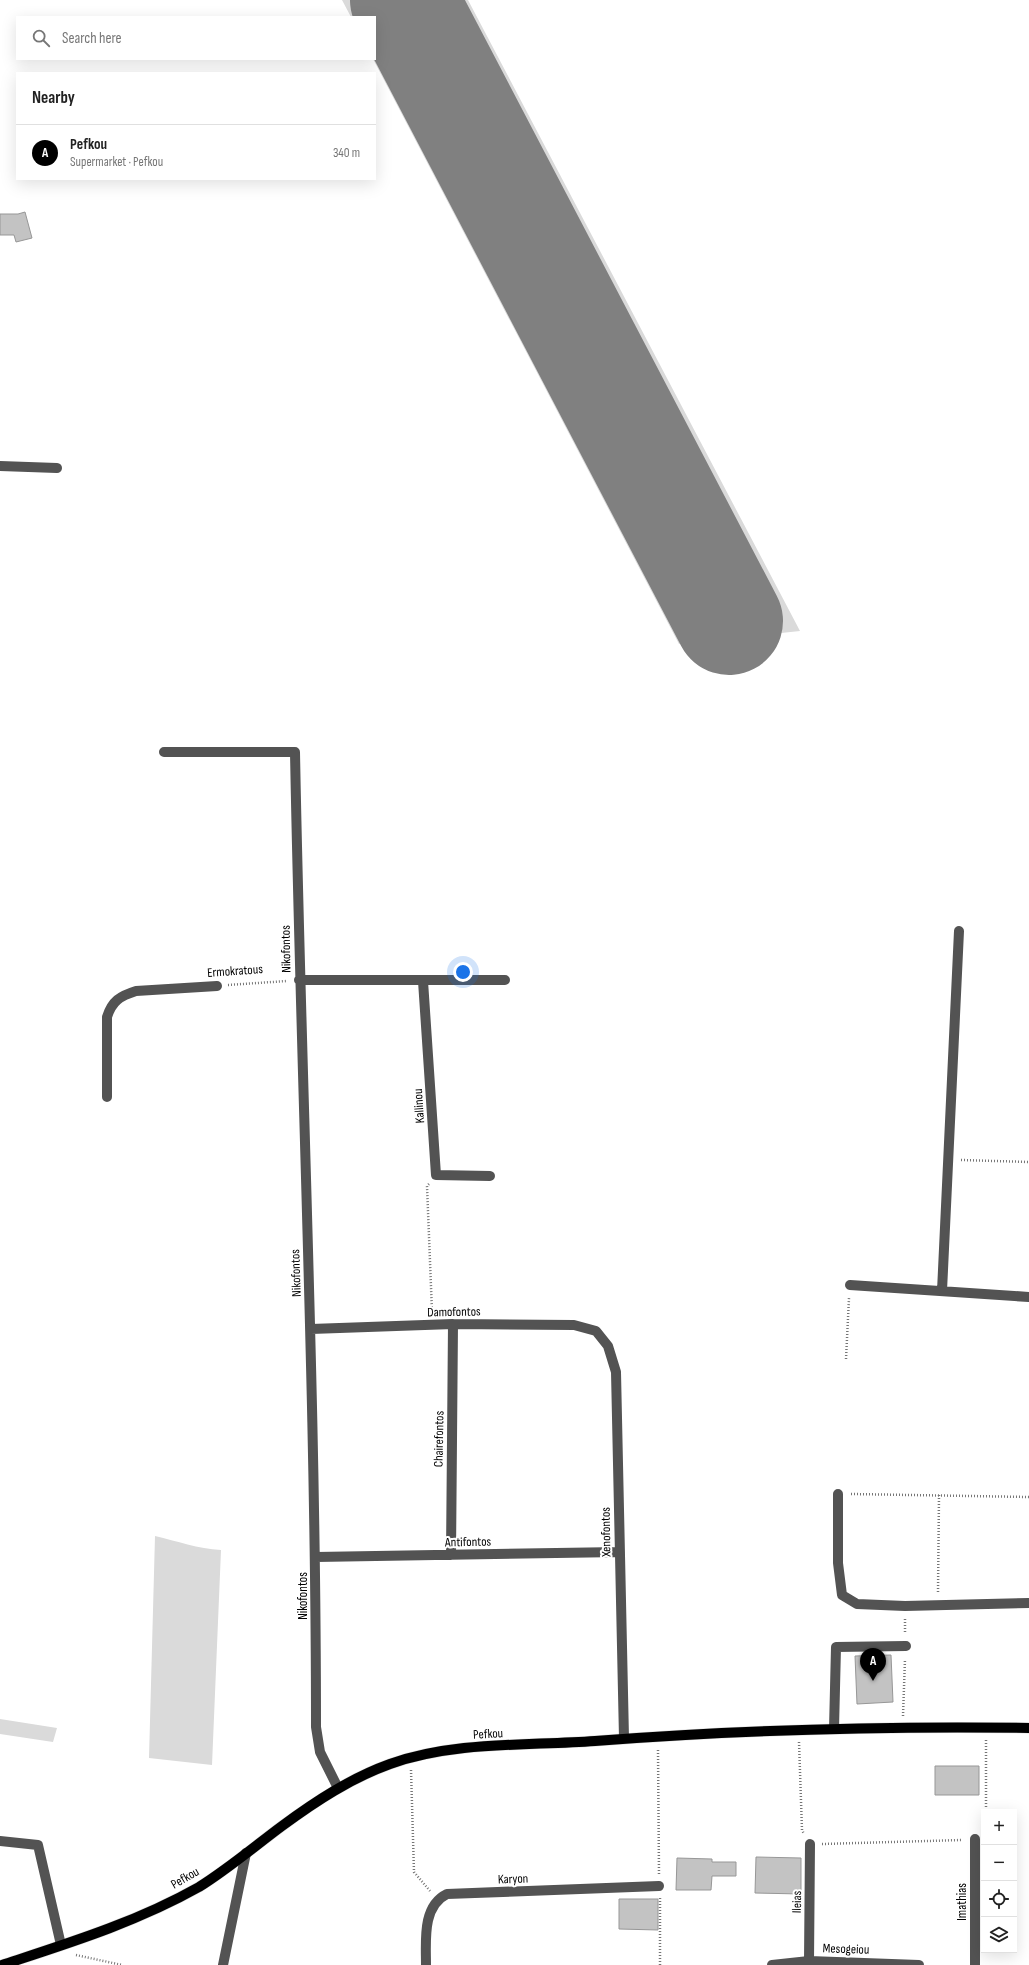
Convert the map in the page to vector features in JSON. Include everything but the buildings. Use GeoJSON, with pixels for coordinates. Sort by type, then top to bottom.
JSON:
{"type":"FeatureCollection","features":[{"type":"Feature","properties":{"kind":"main road","name":"Pefkou"},"geometry":{"type":"LineString","coordinates":[[2,1965],[105,1931],[155,1910],[201,1885],[246,1854],[284,1824],[338,1788],[364,1774],[410,1758],[453,1749],[658,1736],[834,1728],[1029,1728]]}},
{"type":"Feature","properties":{"kind":"street"},"geometry":{"type":"LineString","coordinates":[[0,466],[57,468]]}},
{"type":"Feature","properties":{"kind":"street","name":"Nikofontos"},"geometry":{"type":"LineString","coordinates":[[164,752],[295,752],[299,980],[311,1329],[316,1557],[316,1727],[320,1752],[338,1788]]}},
{"type":"Feature","properties":{"kind":"street"},"geometry":{"type":"LineString","coordinates":[[942,1291],[959,931]]}},
{"type":"Feature","properties":{"kind":"street"},"geometry":{"type":"LineString","coordinates":[[299,980],[423,982],[506,980]]}},
{"type":"Feature","properties":{"kind":"street","name":"Kallinou"},"geometry":{"type":"LineString","coordinates":[[423,982],[436,1175]]}},
{"type":"Feature","properties":{"kind":"street","name":"Ermokratous"},"geometry":{"type":"LineString","coordinates":[[107,1098],[107,1017],[110,1007],[117,999],[123,995],[136,991],[217,986]]}},
{"type":"Feature","properties":{"kind":"street"},"geometry":{"type":"LineString","coordinates":[[436,1175],[490,1176]]}},
{"type":"Feature","properties":{"kind":"street"},"geometry":{"type":"LineString","coordinates":[[850,1285],[1029,1297]]}},
{"type":"Feature","properties":{"kind":"street","name":"Damofontos"},"geometry":{"type":"LineString","coordinates":[[311,1329],[453,1324],[574,1325],[596,1331]]}},
{"type":"Feature","properties":{"kind":"street","name":"Chairefontos"},"geometry":{"type":"LineString","coordinates":[[451,1555],[453,1324]]}},
{"type":"Feature","properties":{"kind":"street","name":"Xenofontos"},"geometry":{"type":"LineString","coordinates":[[596,1331],[608,1346],[616,1372],[624,1738]]}},
{"type":"Feature","properties":{"kind":"street"},"geometry":{"type":"LineString","coordinates":[[838,1494],[838,1563],[842,1595],[857,1604],[905,1606],[1029,1603]]}},
{"type":"Feature","properties":{"kind":"street","name":"Antifontos"},"geometry":{"type":"LineString","coordinates":[[316,1557],[620,1552]]}},
{"type":"Feature","properties":{"kind":"street"},"geometry":{"type":"LineString","coordinates":[[834,1728],[836,1647],[906,1646]]}},
{"type":"Feature","properties":{"kind":"street","name":"Imathias"},"geometry":{"type":"LineString","coordinates":[[975,1839],[975,1965]]}},
{"type":"Feature","properties":{"kind":"street"},"geometry":{"type":"LineString","coordinates":[[0,1841],[38,1845],[61,1945]]}},
{"type":"Feature","properties":{"kind":"street","name":"Ileias"},"geometry":{"type":"LineString","coordinates":[[809,1961],[810,1844]]}},
{"type":"Feature","properties":{"kind":"street"},"geometry":{"type":"LineString","coordinates":[[223,1965],[246,1854]]}},
{"type":"Feature","properties":{"kind":"street","name":"Karyon"},"geometry":{"type":"LineString","coordinates":[[437,1899],[447,1894],[659,1886]]}},
{"type":"Feature","properties":{"kind":"street"},"geometry":{"type":"LineString","coordinates":[[426,1965],[427,1929],[431,1908],[437,1899]]}},
{"type":"Feature","properties":{"kind":"street","name":"Mesogeiou"},"geometry":{"type":"LineString","coordinates":[[772,1965],[809,1961],[919,1965]]}},
{"type":"Feature","properties":{"kind":"path","name":"Ermokratous"},"geometry":{"type":"LineString","coordinates":[[217,986],[299,980]]}},
{"type":"Feature","properties":{"kind":"path"},"geometry":{"type":"LineString","coordinates":[[948,1160],[1029,1162]]}},
{"type":"Feature","properties":{"kind":"path"},"geometry":{"type":"LineString","coordinates":[[432,1325],[427,1186],[436,1175]]}},
{"type":"Feature","properties":{"kind":"path"},"geometry":{"type":"LineString","coordinates":[[846,1359],[850,1285]]}},
{"type":"Feature","properties":{"kind":"path"},"geometry":{"type":"LineString","coordinates":[[838,1494],[1029,1497]]}},
{"type":"Feature","properties":{"kind":"path"},"geometry":{"type":"LineString","coordinates":[[938,1605],[939,1496]]}},
{"type":"Feature","properties":{"kind":"path"},"geometry":{"type":"LineString","coordinates":[[903,1728],[906,1646],[905,1606]]}},
{"type":"Feature","properties":{"kind":"path"},"geometry":{"type":"LineString","coordinates":[[986,1727],[986,1809]]}},
{"type":"Feature","properties":{"kind":"path"},"geometry":{"type":"LineString","coordinates":[[798,1730],[802,1830],[810,1844],[975,1839]]}},
{"type":"Feature","properties":{"kind":"path"},"geometry":{"type":"LineString","coordinates":[[658,1736],[660,1965]]}},
{"type":"Feature","properties":{"kind":"path"},"geometry":{"type":"LineString","coordinates":[[410,1758],[414,1872],[437,1899]]}},
{"type":"Feature","properties":{"kind":"path"},"geometry":{"type":"LineString","coordinates":[[72,1954],[122,1965]]}},
{"type":"Feature","properties":{"kind":"shaded area"},"geometry":{"type":"Polygon","coordinates":[[[342,0],[375,0],[707,636],[768,628],[437,0],[468,0],[800,631],[679,644],[374,60],[376,60],[376,16],[350,16],[342,0]]]}},
{"type":"Feature","properties":{"kind":"shaded area"},"geometry":{"type":"Polygon","coordinates":[[[155,1536],[196,1546],[221,1550],[212,1765],[149,1758],[155,1536]]]}},
{"type":"Feature","properties":{"kind":"shaded area"},"geometry":{"type":"Polygon","coordinates":[[[0,1719],[57,1728],[53,1742],[0,1734],[0,1719]]]}},
{"type":"Feature","properties":{"kind":"runway"},"geometry":{"type":"LineString","coordinates":[[404,0],[729,621]]}},
{"type":"Feature","properties":{"kind":"place","name":"Pefkou"},"geometry":{"type":"Point","coordinates":[873,1681]}}]}
